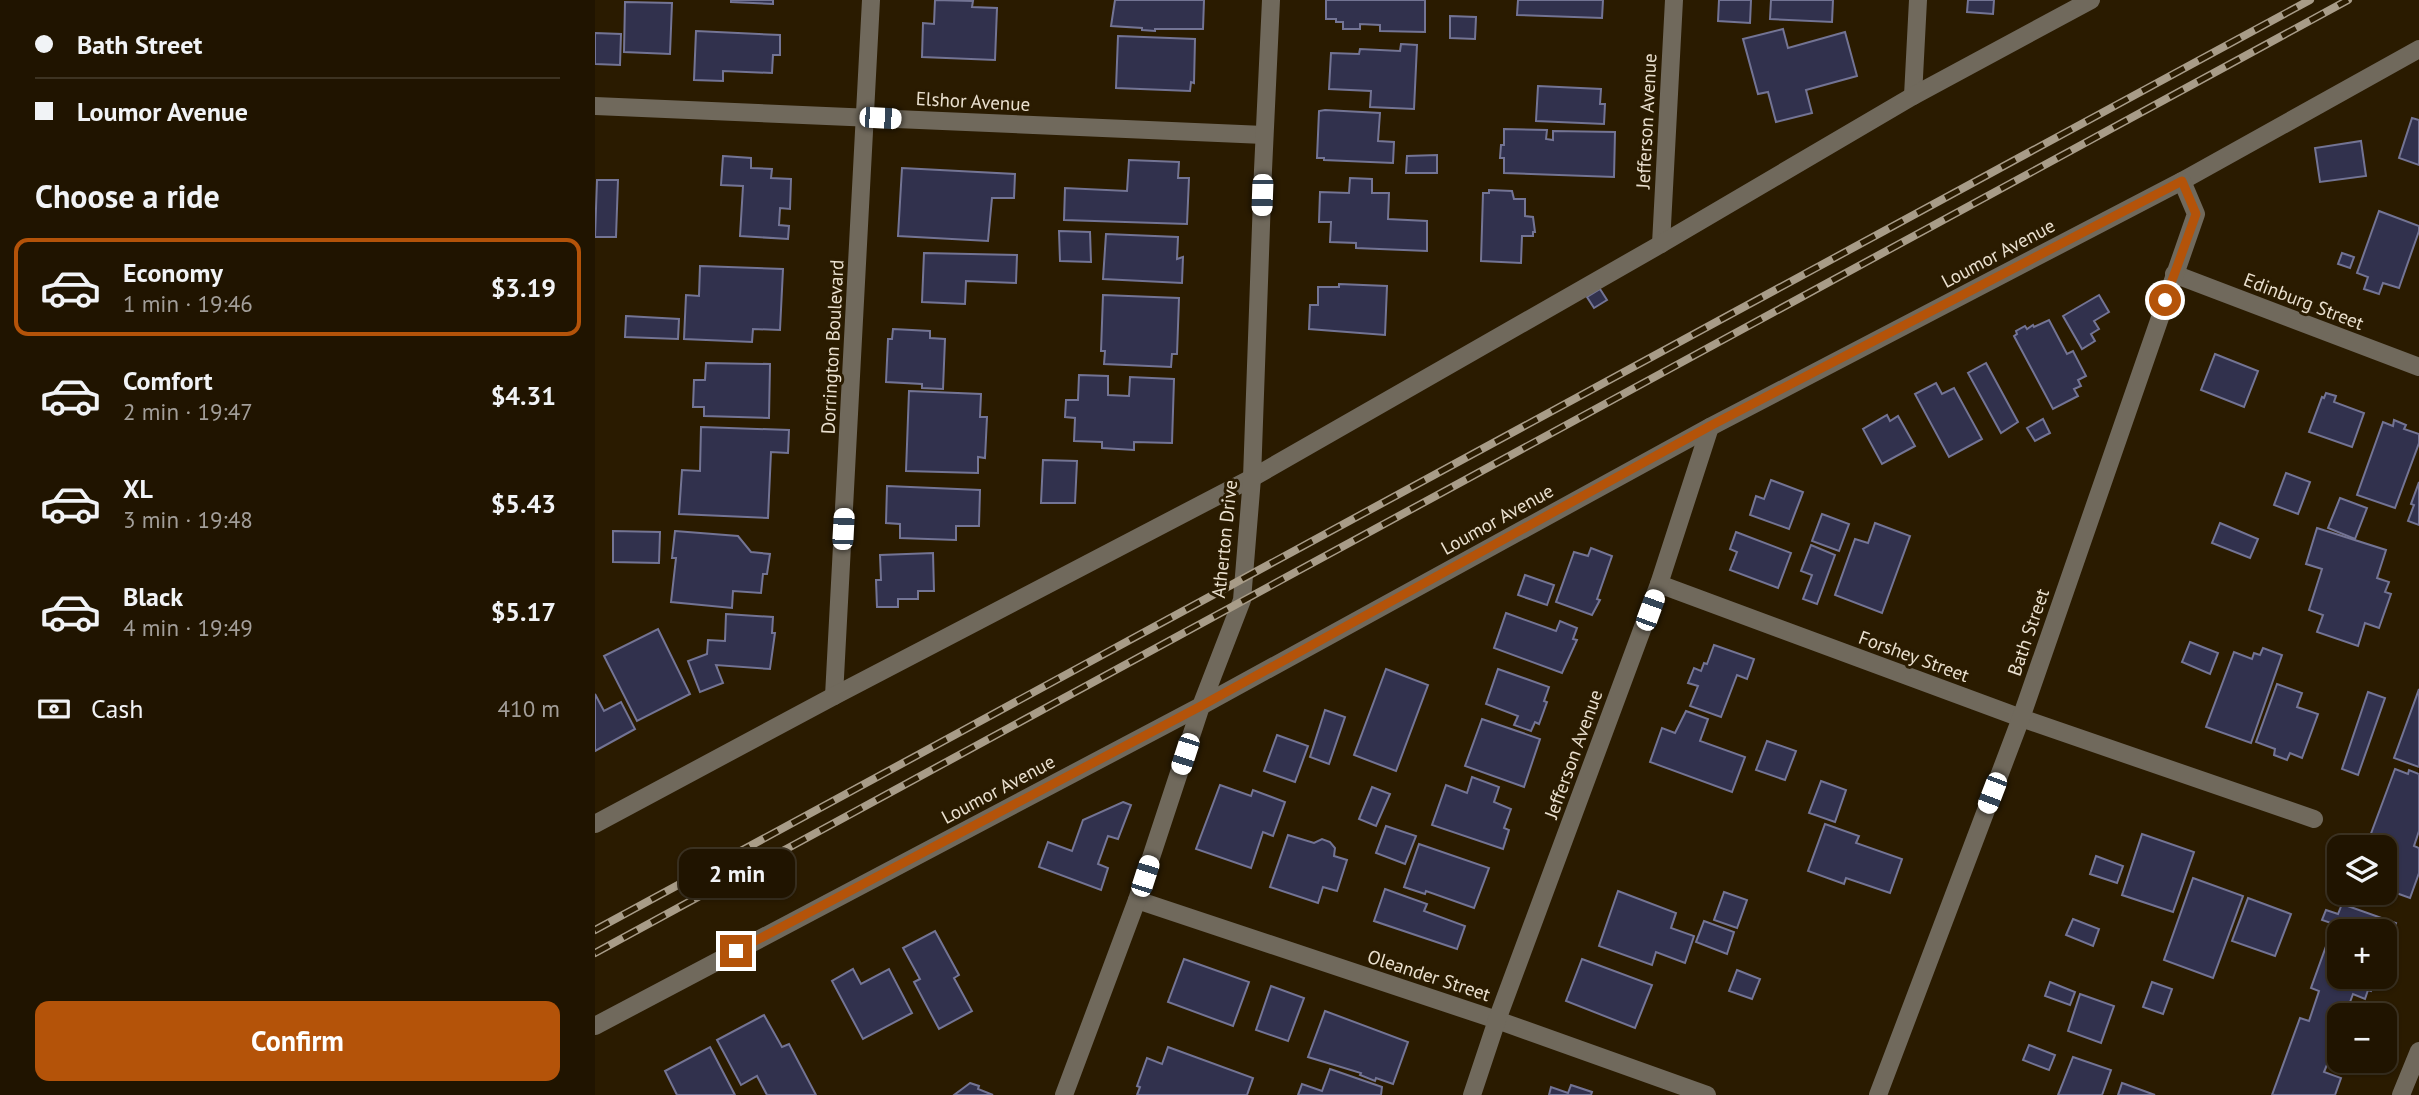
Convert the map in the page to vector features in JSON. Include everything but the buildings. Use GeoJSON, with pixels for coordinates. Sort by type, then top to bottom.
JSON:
{"type":"FeatureCollection","features":[{"type":"Feature","properties":{"kind":"street","name":"Dorrington Boulevard"},"geometry":{"type":"LineString","coordinates":[[834,696],[871,0]]}},
{"type":"Feature","properties":{"kind":"street","name":"Atherton Drive"},"geometry":{"type":"LineString","coordinates":[[1064,1095],[1137,900],[1201,706],[1242,600],[1252,478],[1271,0]]}},
{"type":"Feature","properties":{"kind":"street","name":"Jefferson Avenue"},"geometry":{"type":"LineString","coordinates":[[1661,244],[1674,0]]}},
{"type":"Feature","properties":{"kind":"street"},"geometry":{"type":"LineString","coordinates":[[1913,96],[1918,0]]}},
{"type":"Feature","properties":{"kind":"street"},"geometry":{"type":"LineString","coordinates":[[595,824],[1252,478],[1913,96],[2091,0]]}},
{"type":"Feature","properties":{"kind":"street","name":"Loumor Avenue"},"geometry":{"type":"LineString","coordinates":[[595,1026],[1201,706],[1710,426],[2182,181],[2419,49]]}},
{"type":"Feature","properties":{"kind":"street","name":"Elshor Avenue"},"geometry":{"type":"LineString","coordinates":[[595,106],[1264,135]]}},
{"type":"Feature","properties":{"kind":"street","name":"Bath Street"},"geometry":{"type":"LineString","coordinates":[[1878,1095],[2021,718],[2196,214],[2182,181]]}},
{"type":"Feature","properties":{"kind":"street","name":"Edinburg Street"},"geometry":{"type":"LineString","coordinates":[[2174,274],[2419,367]]}},
{"type":"Feature","properties":{"kind":"street","name":"Jefferson Avenue"},"geometry":{"type":"LineString","coordinates":[[1472,1095],[1497,1020],[1659,584],[1710,426]]}},
{"type":"Feature","properties":{"kind":"street","name":"Forshey Street"},"geometry":{"type":"LineString","coordinates":[[1659,584],[2021,718],[2314,819]]}},
{"type":"Feature","properties":{"kind":"street","name":"Oleander Street"},"geometry":{"type":"LineString","coordinates":[[1137,900],[1497,1020],[1707,1095]]}},
{"type":"Feature","properties":{"kind":"street"},"geometry":{"type":"LineString","coordinates":[[2401,1095],[2419,1051]]}},
{"type":"Feature","properties":{"kind":"railway"},"geometry":{"type":"LineString","coordinates":[[595,930],[2310,0]]}},
{"type":"Feature","properties":{"kind":"railway"},"geometry":{"type":"LineString","coordinates":[[595,953],[2348,0]]}},
{"type":"Feature","properties":{"kind":"route"},"geometry":{"type":"LineString","coordinates":[[736,951],[1201,706],[1710,426],[2182,181],[2196,214],[2165,300]]}}]}
